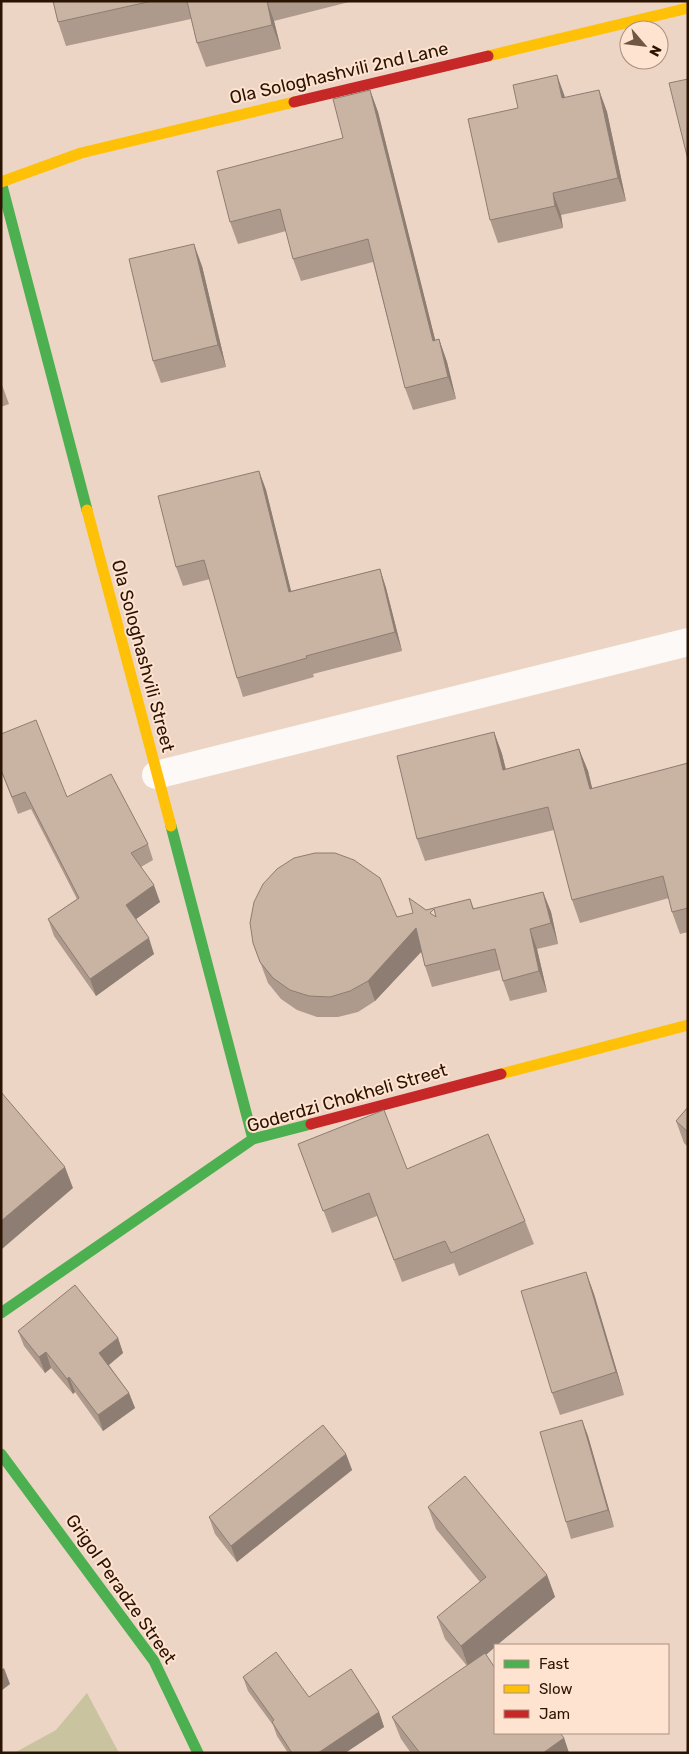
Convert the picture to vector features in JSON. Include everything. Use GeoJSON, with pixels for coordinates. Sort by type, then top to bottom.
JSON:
{"type":"FeatureCollection","features":[{"type":"Feature","properties":{"kind":"street","name":"Ola Sologhashvili 2nd Lane"},"geometry":{"type":"LineString","coordinates":[[1,182],[81,153],[688,8]]}},
{"type":"Feature","properties":{"kind":"street","name":"Ola Sologhashvili Street"},"geometry":{"type":"LineString","coordinates":[[1,182],[9,248],[156,775],[253,1139]]}},
{"type":"Feature","properties":{"kind":"street"},"geometry":{"type":"LineString","coordinates":[[156,775],[688,642]]}},
{"type":"Feature","properties":{"kind":"street","name":"Goderdzi Chokheli Street"},"geometry":{"type":"LineString","coordinates":[[1,1313],[253,1139],[688,1025]]}},
{"type":"Feature","properties":{"kind":"street","name":"Grigol Peradze Street"},"geometry":{"type":"LineString","coordinates":[[1,1454],[154,1661],[198,1753]]}},
{"type":"Feature","properties":{"kind":"shaded area"},"geometry":{"type":"Polygon","coordinates":[[[87,1693],[119,1753],[14,1753],[56,1730],[87,1693]]]}},
{"type":"Feature","properties":{"kind":"building"},"geometry":{"type":"Polygon","coordinates":[[[53,1],[152,1],[58,22],[53,1]]]}},
{"type":"Feature","properties":{"kind":"building"},"geometry":{"type":"Polygon","coordinates":[[[187,1],[267,1],[272,25],[197,43],[187,1]]]}},
{"type":"Feature","properties":{"kind":"building"},"geometry":{"type":"Polygon","coordinates":[[[557,75],[562,98],[599,90],[618,178],[553,193],[555,206],[490,220],[468,119],[518,108],[513,85],[557,75]]]}},
{"type":"Feature","properties":{"kind":"building"},"geometry":{"type":"Polygon","coordinates":[[[688,79],[688,160],[669,83],[688,79]]]}},
{"type":"Feature","properties":{"kind":"building"},"geometry":{"type":"Polygon","coordinates":[[[370,90],[433,341],[439,339],[448,377],[405,388],[368,239],[293,259],[280,209],[230,222],[217,171],[343,138],[333,99],[370,90]]]}},
{"type":"Feature","properties":{"kind":"building"},"geometry":{"type":"Polygon","coordinates":[[[194,244],[218,345],[153,361],[129,259],[194,244]]]}},
{"type":"Feature","properties":{"kind":"building"},"geometry":{"type":"Polygon","coordinates":[[[259,471],[289,592],[380,569],[395,632],[306,656],[307,658],[237,678],[204,560],[176,567],[158,496],[259,471]]]}},
{"type":"Feature","properties":{"kind":"building"},"geometry":{"type":"Polygon","coordinates":[[[36,720],[67,797],[111,774],[148,844],[131,853],[154,885],[126,905],[149,938],[90,979],[48,919],[79,898],[25,792],[12,797],[1,770],[1,734],[36,720]]]}},
{"type":"Feature","properties":{"kind":"building"},"geometry":{"type":"Polygon","coordinates":[[[494,732],[503,770],[579,749],[590,789],[688,763],[688,908],[672,912],[663,876],[572,900],[548,807],[417,839],[397,756],[494,732]]]}},
{"type":"Feature","properties":{"kind":"building"},"geometry":{"type":"Polygon","coordinates":[[[315,853],[335,853],[354,860],[380,878],[397,917],[413,913],[409,898],[426,910],[470,899],[473,909],[543,892],[551,923],[530,929],[539,971],[503,981],[495,949],[425,966],[416,928],[368,981],[350,991],[330,997],[309,996],[290,990],[273,978],[260,962],[253,943],[250,923],[254,902],[263,884],[277,869],[294,858],[315,853]],[[434,909],[430,913],[436,917],[434,909]]]}},
{"type":"Feature","properties":{"kind":"building"},"geometry":{"type":"Polygon","coordinates":[[[1,1092],[65,1167],[1,1221],[1,1092]]]}},
{"type":"Feature","properties":{"kind":"building"},"geometry":{"type":"Polygon","coordinates":[[[688,1107],[688,1132],[676,1121],[688,1107]]]}},
{"type":"Feature","properties":{"kind":"building"},"geometry":{"type":"Polygon","coordinates":[[[384,1110],[407,1169],[488,1134],[525,1221],[451,1253],[445,1241],[394,1260],[369,1193],[323,1211],[298,1144],[384,1110]]]}},
{"type":"Feature","properties":{"kind":"building"},"geometry":{"type":"Polygon","coordinates":[[[586,1272],[616,1372],[552,1393],[521,1291],[586,1272]]]}},
{"type":"Feature","properties":{"kind":"building"},"geometry":{"type":"Polygon","coordinates":[[[75,1285],[118,1338],[99,1353],[129,1393],[98,1415],[69,1377],[67,1379],[46,1352],[39,1357],[18,1331],[75,1285]]]}},
{"type":"Feature","properties":{"kind":"building"},"geometry":{"type":"Polygon","coordinates":[[[582,1420],[608,1510],[566,1522],[540,1432],[582,1420]]]}},
{"type":"Feature","properties":{"kind":"building"},"geometry":{"type":"Polygon","coordinates":[[[323,1425],[346,1454],[231,1546],[209,1517],[323,1425]]]}},
{"type":"Feature","properties":{"kind":"building"},"geometry":{"type":"Polygon","coordinates":[[[465,1476],[547,1575],[461,1646],[437,1617],[486,1577],[428,1507],[465,1476]]]}},
{"type":"Feature","properties":{"kind":"building"},"geometry":{"type":"Polygon","coordinates":[[[276,1652],[309,1697],[351,1669],[379,1712],[318,1753],[292,1753],[272,1722],[274,1720],[243,1677],[276,1652]]]}},
{"type":"Feature","properties":{"kind":"building"},"geometry":{"type":"Polygon","coordinates":[[[485,1653],[494,1666],[494,1734],[561,1734],[564,1738],[543,1753],[420,1753],[392,1717],[485,1653]]]}},
{"type":"Feature","properties":{"kind":"traffic: fast"},"geometry":{"type":"LineString","coordinates":[[1,182],[87,510]]}},
{"type":"Feature","properties":{"kind":"traffic: fast"},"geometry":{"type":"LineString","coordinates":[[171,826],[253,1139]]}},
{"type":"Feature","properties":{"kind":"traffic: fast"},"geometry":{"type":"LineString","coordinates":[[1,1313],[253,1139],[311,1124]]}},
{"type":"Feature","properties":{"kind":"traffic: fast"},"geometry":{"type":"LineString","coordinates":[[1,1454],[154,1661],[198,1753]]}},
{"type":"Feature","properties":{"kind":"traffic: slow"},"geometry":{"type":"LineString","coordinates":[[488,56],[688,8]]}},
{"type":"Feature","properties":{"kind":"traffic: slow"},"geometry":{"type":"LineString","coordinates":[[1,182],[81,153],[294,102]]}},
{"type":"Feature","properties":{"kind":"traffic: slow"},"geometry":{"type":"LineString","coordinates":[[87,510],[171,826]]}},
{"type":"Feature","properties":{"kind":"traffic: slow"},"geometry":{"type":"LineString","coordinates":[[501,1074],[688,1025]]}},
{"type":"Feature","properties":{"kind":"traffic: jam"},"geometry":{"type":"LineString","coordinates":[[294,102],[488,56]]}},
{"type":"Feature","properties":{"kind":"traffic: jam"},"geometry":{"type":"LineString","coordinates":[[311,1124],[501,1074]]}}]}
